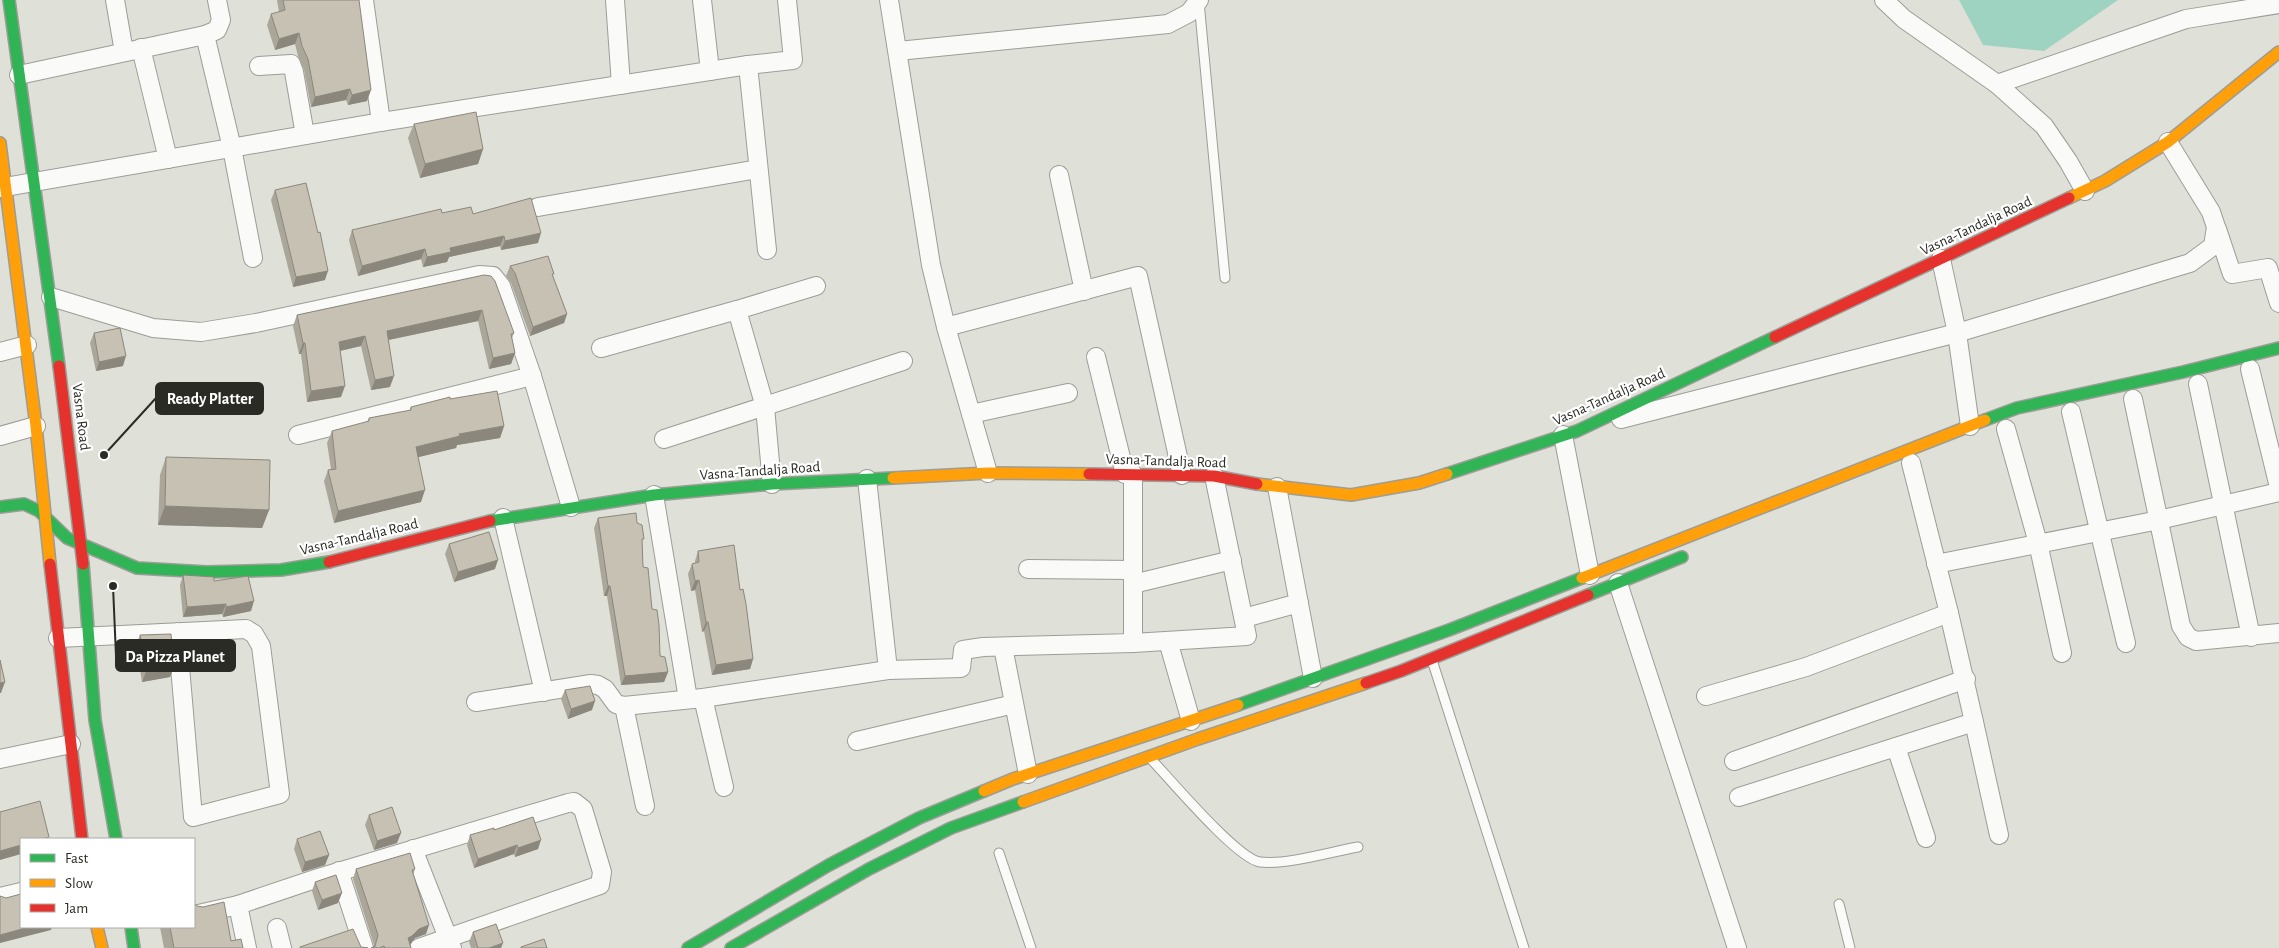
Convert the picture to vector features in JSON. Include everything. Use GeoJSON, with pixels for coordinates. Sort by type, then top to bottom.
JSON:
{"type":"FeatureCollection","features":[{"type":"Feature","properties":{"kind":"street","name":"Vasna Road"},"geometry":{"type":"LineString","coordinates":[[9,0],[51,297],[81,543],[95,720],[116,838]]}},
{"type":"Feature","properties":{"kind":"street"},"geometry":{"type":"LineString","coordinates":[[116,0],[124,52]]}},
{"type":"Feature","properties":{"kind":"street"},"geometry":{"type":"LineString","coordinates":[[18,74],[205,35],[217,30],[221,20],[217,0]]}},
{"type":"Feature","properties":{"kind":"street"},"geometry":{"type":"LineString","coordinates":[[364,0],[381,122]]}},
{"type":"Feature","properties":{"kind":"street"},"geometry":{"type":"LineString","coordinates":[[615,0],[621,85]]}},
{"type":"Feature","properties":{"kind":"street"},"geometry":{"type":"LineString","coordinates":[[702,0],[710,71]]}},
{"type":"Feature","properties":{"kind":"street"},"geometry":{"type":"LineString","coordinates":[[3,188],[34,181],[381,122],[748,65],[793,60],[787,0]]}},
{"type":"Feature","properties":{"kind":"street"},"geometry":{"type":"LineString","coordinates":[[889,0],[921,208],[946,327],[988,473]]}},
{"type":"Feature","properties":{"kind":"street"},"geometry":{"type":"LineString","coordinates":[[898,51],[1168,24],[1189,14],[1199,0]]}},
{"type":"Feature","properties":{"kind":"street"},"geometry":{"type":"LineString","coordinates":[[1884,0],[1904,19],[1997,84],[2044,126],[2068,161],[2085,191]]}},
{"type":"Feature","properties":{"kind":"street"},"geometry":{"type":"LineString","coordinates":[[1997,84],[2186,18],[2279,4]]}},
{"type":"Feature","properties":{"kind":"street"},"geometry":{"type":"LineString","coordinates":[[205,35],[232,148],[254,258]]}},
{"type":"Feature","properties":{"kind":"street"},"geometry":{"type":"LineString","coordinates":[[142,48],[168,159]]}},
{"type":"Feature","properties":{"kind":"street","name":"Vasna-Tandalja Road"},"geometry":{"type":"LineString","coordinates":[[0,507],[24,504],[39,511],[67,538],[137,568],[208,572],[281,570],[328,562],[503,518],[654,495],[772,484],[988,473],[1182,474],[1214,476],[1277,487],[1351,495],[1381,491],[1419,483],[1570,433],[2085,191],[2105,181],[2168,142],[2279,52]]}},
{"type":"Feature","properties":{"kind":"street"},"geometry":{"type":"LineString","coordinates":[[259,66],[291,64],[305,135]]}},
{"type":"Feature","properties":{"kind":"street"},"geometry":{"type":"LineString","coordinates":[[748,65],[767,250]]}},
{"type":"Feature","properties":{"kind":"street"},"geometry":{"type":"LineString","coordinates":[[2168,142],[2212,212],[2232,274],[2268,268],[2279,303]]}},
{"type":"Feature","properties":{"kind":"street"},"geometry":{"type":"LineString","coordinates":[[0,143],[3,188],[17,270],[36,426],[58,638],[82,838]]}},
{"type":"Feature","properties":{"kind":"street"},"geometry":{"type":"LineString","coordinates":[[538,207],[758,169]]}},
{"type":"Feature","properties":{"kind":"street"},"geometry":{"type":"LineString","coordinates":[[1059,175],[1084,291]]}},
{"type":"Feature","properties":{"kind":"street"},"geometry":{"type":"LineString","coordinates":[[1590,575],[1570,433],[1956,333],[2190,264],[2213,246],[2216,227]]}},
{"type":"Feature","properties":{"kind":"street"},"geometry":{"type":"LineString","coordinates":[[1941,259],[1956,333],[1961,430],[1957,446]]}},
{"type":"Feature","properties":{"kind":"street"},"geometry":{"type":"LineString","coordinates":[[0,275],[17,270]]}},
{"type":"Feature","properties":{"kind":"street"},"geometry":{"type":"LineString","coordinates":[[51,297],[153,328],[200,332],[256,323],[479,275],[493,276],[501,286],[532,376],[571,507]]}},
{"type":"Feature","properties":{"kind":"street"},"geometry":{"type":"LineString","coordinates":[[946,327],[1138,276],[1182,474]]}},
{"type":"Feature","properties":{"kind":"street"},"geometry":{"type":"LineString","coordinates":[[601,348],[816,286]]}},
{"type":"Feature","properties":{"kind":"street"},"geometry":{"type":"LineString","coordinates":[[736,310],[765,407],[772,484]]}},
{"type":"Feature","properties":{"kind":"street"},"geometry":{"type":"LineString","coordinates":[[0,352],[26,345]]}},
{"type":"Feature","properties":{"kind":"street"},"geometry":{"type":"LineString","coordinates":[[688,948],[829,865],[903,827],[1028,774],[1191,721],[1449,630],[2018,408],[2183,372],[2279,348]]}},
{"type":"Feature","properties":{"kind":"street"},"geometry":{"type":"LineString","coordinates":[[1096,357],[1129,474],[1133,577],[1133,643]]}},
{"type":"Feature","properties":{"kind":"street"},"geometry":{"type":"LineString","coordinates":[[664,439],[903,361]]}},
{"type":"Feature","properties":{"kind":"street"},"geometry":{"type":"LineString","coordinates":[[2248,370],[2279,487]]}},
{"type":"Feature","properties":{"kind":"street"},"geometry":{"type":"LineString","coordinates":[[298,435],[532,376]]}},
{"type":"Feature","properties":{"kind":"street"},"geometry":{"type":"LineString","coordinates":[[2198,384],[2221,505],[2250,637]]}},
{"type":"Feature","properties":{"kind":"street"},"geometry":{"type":"LineString","coordinates":[[971,414],[1068,393]]}},
{"type":"Feature","properties":{"kind":"street"},"geometry":{"type":"LineString","coordinates":[[2133,399],[2181,626],[2188,636],[2196,641],[2279,633]]}},
{"type":"Feature","properties":{"kind":"street"},"geometry":{"type":"LineString","coordinates":[[2071,412],[2126,643]]}},
{"type":"Feature","properties":{"kind":"street"},"geometry":{"type":"LineString","coordinates":[[0,436],[36,426]]}},
{"type":"Feature","properties":{"kind":"street"},"geometry":{"type":"LineString","coordinates":[[2006,429],[2038,543],[2062,652]]}},
{"type":"Feature","properties":{"kind":"street"},"geometry":{"type":"LineString","coordinates":[[1911,463],[1966,679],[1999,834]]}},
{"type":"Feature","properties":{"kind":"street"},"geometry":{"type":"LineString","coordinates":[[476,702],[598,685],[605,689],[616,704],[624,706],[696,698],[888,670],[961,668],[963,650],[1246,636],[1244,618],[1214,476]]}},
{"type":"Feature","properties":{"kind":"street"},"geometry":{"type":"LineString","coordinates":[[867,479],[888,670]]}},
{"type":"Feature","properties":{"kind":"street"},"geometry":{"type":"LineString","coordinates":[[1277,487],[1313,678]]}},
{"type":"Feature","properties":{"kind":"street"},"geometry":{"type":"LineString","coordinates":[[1936,564],[2100,530],[2159,520],[2279,492]]}},
{"type":"Feature","properties":{"kind":"street"},"geometry":{"type":"LineString","coordinates":[[654,495],[696,698],[724,787]]}},
{"type":"Feature","properties":{"kind":"street"},"geometry":{"type":"LineString","coordinates":[[503,518],[544,692]]}},
{"type":"Feature","properties":{"kind":"street"},"geometry":{"type":"LineString","coordinates":[[731,948],[869,869],[951,828],[1432,659],[1691,553]]}},
{"type":"Feature","properties":{"kind":"street"},"geometry":{"type":"LineString","coordinates":[[1028,569],[1133,577],[1232,560]]}},
{"type":"Feature","properties":{"kind":"street"},"geometry":{"type":"LineString","coordinates":[[1618,583],[1737,948]]}},
{"type":"Feature","properties":{"kind":"street"},"geometry":{"type":"LineString","coordinates":[[1244,618],[1299,603]]}},
{"type":"Feature","properties":{"kind":"street"},"geometry":{"type":"LineString","coordinates":[[1706,696],[1806,667],[1949,613]]}},
{"type":"Feature","properties":{"kind":"street"},"geometry":{"type":"LineString","coordinates":[[58,638],[89,636],[177,632],[246,629],[254,634],[261,646],[280,794],[193,817],[177,632]]}},
{"type":"Feature","properties":{"kind":"street"},"geometry":{"type":"LineString","coordinates":[[1168,641],[1191,721]]}},
{"type":"Feature","properties":{"kind":"street"},"geometry":{"type":"LineString","coordinates":[[1003,647],[1028,774]]}},
{"type":"Feature","properties":{"kind":"street"},"geometry":{"type":"LineString","coordinates":[[1734,761],[1966,679]]}},
{"type":"Feature","properties":{"kind":"street"},"geometry":{"type":"LineString","coordinates":[[857,741],[1014,704]]}},
{"type":"Feature","properties":{"kind":"street"},"geometry":{"type":"LineString","coordinates":[[624,706],[645,806]]}},
{"type":"Feature","properties":{"kind":"street"},"geometry":{"type":"LineString","coordinates":[[1739,797],[1974,722]]}},
{"type":"Feature","properties":{"kind":"street"},"geometry":{"type":"LineString","coordinates":[[0,760],[71,744]]}},
{"type":"Feature","properties":{"kind":"street"},"geometry":{"type":"LineString","coordinates":[[1896,747],[1926,838]]}},
{"type":"Feature","properties":{"kind":"street"},"geometry":{"type":"LineString","coordinates":[[195,915],[238,905],[339,871],[568,802],[574,802],[583,809],[602,872],[600,885],[449,943],[419,948]]}},
{"type":"Feature","properties":{"kind":"street"},"geometry":{"type":"LineString","coordinates":[[413,849],[449,943]]}},
{"type":"Feature","properties":{"kind":"street"},"geometry":{"type":"LineString","coordinates":[[339,871],[364,948]]}},
{"type":"Feature","properties":{"kind":"street"},"geometry":{"type":"LineString","coordinates":[[0,897],[20,892]]}},
{"type":"Feature","properties":{"kind":"street"},"geometry":{"type":"LineString","coordinates":[[238,905],[247,948]]}},
{"type":"Feature","properties":{"kind":"street"},"geometry":{"type":"LineString","coordinates":[[97,928],[102,948]]}},
{"type":"Feature","properties":{"kind":"street"},"geometry":{"type":"LineString","coordinates":[[134,928],[134,948]]}},
{"type":"Feature","properties":{"kind":"street"},"geometry":{"type":"LineString","coordinates":[[277,928],[282,948]]}},
{"type":"Feature","properties":{"kind":"lane"},"geometry":{"type":"LineString","coordinates":[[1199,0],[1225,278]]}},
{"type":"Feature","properties":{"kind":"lane"},"geometry":{"type":"LineString","coordinates":[[1432,659],[1524,948]]}},
{"type":"Feature","properties":{"kind":"lane"},"geometry":{"type":"LineString","coordinates":[[1149,757],[1220,832],[1246,856],[1257,862],[1272,862],[1358,847]]}},
{"type":"Feature","properties":{"kind":"lane"},"geometry":{"type":"LineString","coordinates":[[999,852],[1031,948]]}},
{"type":"Feature","properties":{"kind":"lane"},"geometry":{"type":"LineString","coordinates":[[1839,904],[1850,948]]}},
{"type":"Feature","properties":{"kind":"shaded area"},"geometry":{"type":"Polygon","coordinates":[[[1959,0],[2118,0],[2044,51],[1983,45],[1959,0]]]}},
{"type":"Feature","properties":{"kind":"building"},"geometry":{"type":"Polygon","coordinates":[[[283,0],[359,0],[371,90],[352,95],[350,89],[315,97],[308,59],[299,33],[279,39],[271,14],[285,10],[283,0]]]}},
{"type":"Feature","properties":{"kind":"building"},"geometry":{"type":"Polygon","coordinates":[[[476,112],[483,149],[425,164],[414,124],[476,112]]]}},
{"type":"Feature","properties":{"kind":"building"},"geometry":{"type":"Polygon","coordinates":[[[306,183],[318,233],[320,232],[328,271],[296,277],[275,190],[306,183]]]}},
{"type":"Feature","properties":{"kind":"building"},"geometry":{"type":"Polygon","coordinates":[[[531,198],[541,233],[505,241],[504,236],[450,248],[451,252],[427,257],[425,249],[362,266],[352,230],[441,209],[442,213],[471,207],[473,214],[531,198]]]}},
{"type":"Feature","properties":{"kind":"building"},"geometry":{"type":"Polygon","coordinates":[[[548,256],[554,274],[552,274],[567,314],[533,327],[515,273],[510,266],[548,256]]]}},
{"type":"Feature","properties":{"kind":"building"},"geometry":{"type":"Polygon","coordinates":[[[484,275],[491,276],[495,281],[514,333],[511,334],[515,353],[493,358],[482,310],[387,331],[394,376],[375,380],[365,336],[339,342],[345,386],[311,391],[305,343],[303,343],[297,315],[484,275]]]}},
{"type":"Feature","properties":{"kind":"building"},"geometry":{"type":"Polygon","coordinates":[[[120,328],[126,356],[99,362],[94,333],[120,328]]]}},
{"type":"Feature","properties":{"kind":"building"},"geometry":{"type":"Polygon","coordinates":[[[497,391],[504,426],[459,434],[460,436],[416,447],[425,490],[338,511],[328,470],[336,469],[332,431],[369,421],[369,418],[411,410],[411,407],[450,397],[450,399],[497,391]]]}},
{"type":"Feature","properties":{"kind":"building"},"geometry":{"type":"Polygon","coordinates":[[[166,457],[270,460],[269,510],[165,506],[166,457]]]}},
{"type":"Feature","properties":{"kind":"building"},"geometry":{"type":"Polygon","coordinates":[[[636,513],[637,523],[642,525],[644,539],[642,539],[643,567],[648,568],[652,609],[657,610],[660,656],[665,657],[668,672],[625,676],[610,586],[608,586],[598,518],[636,513]]]}},
{"type":"Feature","properties":{"kind":"building"},"geometry":{"type":"Polygon","coordinates":[[[489,532],[498,560],[458,572],[449,544],[489,532]]]}},
{"type":"Feature","properties":{"kind":"building"},"geometry":{"type":"Polygon","coordinates":[[[734,545],[740,590],[743,589],[746,604],[753,659],[716,665],[699,580],[695,581],[692,564],[699,562],[698,551],[734,545]]]}},
{"type":"Feature","properties":{"kind":"building"},"geometry":{"type":"Polygon","coordinates":[[[183,575],[214,577],[214,581],[248,576],[254,601],[226,607],[226,604],[187,607],[183,575]]]}},
{"type":"Feature","properties":{"kind":"building"},"geometry":{"type":"Polygon","coordinates":[[[171,634],[174,667],[146,672],[140,635],[171,634]]]}},
{"type":"Feature","properties":{"kind":"building"},"geometry":{"type":"Polygon","coordinates":[[[0,660],[5,682],[0,683],[0,660]]]}},
{"type":"Feature","properties":{"kind":"building"},"geometry":{"type":"Polygon","coordinates":[[[590,686],[595,701],[571,709],[565,690],[590,686]]]}},
{"type":"Feature","properties":{"kind":"building"},"geometry":{"type":"Polygon","coordinates":[[[40,801],[49,837],[20,838],[20,845],[0,851],[0,812],[40,801]]]}},
{"type":"Feature","properties":{"kind":"building"},"geometry":{"type":"Polygon","coordinates":[[[392,807],[401,833],[377,841],[369,815],[392,807]]]}},
{"type":"Feature","properties":{"kind":"building"},"geometry":{"type":"Polygon","coordinates":[[[533,817],[541,840],[518,848],[517,845],[478,859],[470,835],[494,828],[494,830],[533,817]]]}},
{"type":"Feature","properties":{"kind":"building"},"geometry":{"type":"Polygon","coordinates":[[[320,831],[329,855],[305,862],[297,839],[320,831]]]}},
{"type":"Feature","properties":{"kind":"building"},"geometry":{"type":"Polygon","coordinates":[[[410,853],[415,869],[412,870],[429,925],[419,929],[408,938],[411,948],[385,948],[384,946],[371,948],[375,946],[378,935],[356,869],[410,853]]]}},
{"type":"Feature","properties":{"kind":"building"},"geometry":{"type":"Polygon","coordinates":[[[336,875],[342,893],[322,900],[315,882],[336,875]]]}},
{"type":"Feature","properties":{"kind":"building"},"geometry":{"type":"Polygon","coordinates":[[[20,894],[20,928],[25,928],[0,935],[0,896],[6,898],[20,894]]]}},
{"type":"Feature","properties":{"kind":"building"},"geometry":{"type":"Polygon","coordinates":[[[224,902],[231,941],[241,939],[243,948],[174,948],[170,928],[195,928],[195,904],[203,907],[224,902]]]}},
{"type":"Feature","properties":{"kind":"building"},"geometry":{"type":"Polygon","coordinates":[[[496,924],[503,943],[489,948],[478,948],[473,932],[496,924]]]}},
{"type":"Feature","properties":{"kind":"building"},"geometry":{"type":"Polygon","coordinates":[[[353,929],[361,947],[368,948],[300,948],[300,947],[353,929]]]}},
{"type":"Feature","properties":{"kind":"building"},"geometry":{"type":"Polygon","coordinates":[[[544,939],[547,948],[521,948],[521,947],[544,939]]]}},
{"type":"Feature","properties":{"kind":"traffic: fast"},"geometry":{"type":"LineString","coordinates":[[9,0],[59,366]]}},
{"type":"Feature","properties":{"kind":"traffic: fast"},"geometry":{"type":"LineString","coordinates":[[1447,474],[1577,431],[1775,337]]}},
{"type":"Feature","properties":{"kind":"traffic: fast"},"geometry":{"type":"LineString","coordinates":[[1985,420],[2017,408],[2183,372],[2279,348]]}},
{"type":"Feature","properties":{"kind":"traffic: fast"},"geometry":{"type":"LineString","coordinates":[[490,521],[654,495],[772,484],[893,478]]}},
{"type":"Feature","properties":{"kind":"traffic: fast"},"geometry":{"type":"LineString","coordinates":[[0,507],[24,504],[39,511],[67,538],[137,568],[207,572],[281,570],[329,562]]}},
{"type":"Feature","properties":{"kind":"traffic: fast"},"geometry":{"type":"LineString","coordinates":[[1588,595],[1682,557]]}},
{"type":"Feature","properties":{"kind":"traffic: fast"},"geometry":{"type":"LineString","coordinates":[[83,564],[95,720],[116,838]]}},
{"type":"Feature","properties":{"kind":"traffic: fast"},"geometry":{"type":"LineString","coordinates":[[1238,705],[1449,630],[1582,578]]}},
{"type":"Feature","properties":{"kind":"traffic: fast"},"geometry":{"type":"LineString","coordinates":[[688,948],[829,865],[919,818],[984,791]]}},
{"type":"Feature","properties":{"kind":"traffic: fast"},"geometry":{"type":"LineString","coordinates":[[731,948],[869,869],[951,828],[1023,802]]}},
{"type":"Feature","properties":{"kind":"traffic: fast"},"geometry":{"type":"LineString","coordinates":[[131,928],[134,948]]}},
{"type":"Feature","properties":{"kind":"traffic: slow"},"geometry":{"type":"LineString","coordinates":[[2069,198],[2105,181],[2168,142],[2279,52]]}},
{"type":"Feature","properties":{"kind":"traffic: slow"},"geometry":{"type":"LineString","coordinates":[[0,143],[36,426],[50,564]]}},
{"type":"Feature","properties":{"kind":"traffic: slow"},"geometry":{"type":"LineString","coordinates":[[1582,578],[1985,420]]}},
{"type":"Feature","properties":{"kind":"traffic: slow"},"geometry":{"type":"LineString","coordinates":[[893,478],[988,473],[1089,474]]}},
{"type":"Feature","properties":{"kind":"traffic: slow"},"geometry":{"type":"LineString","coordinates":[[1257,484],[1351,495],[1419,483],[1447,474]]}},
{"type":"Feature","properties":{"kind":"traffic: slow"},"geometry":{"type":"LineString","coordinates":[[1023,802],[1198,739],[1366,683]]}},
{"type":"Feature","properties":{"kind":"traffic: slow"},"geometry":{"type":"LineString","coordinates":[[984,791],[1013,779],[1238,705]]}},
{"type":"Feature","properties":{"kind":"traffic: slow"},"geometry":{"type":"LineString","coordinates":[[97,928],[102,948]]}},
{"type":"Feature","properties":{"kind":"traffic: jam"},"geometry":{"type":"LineString","coordinates":[[1775,337],[2069,198]]}},
{"type":"Feature","properties":{"kind":"traffic: jam"},"geometry":{"type":"LineString","coordinates":[[59,366],[83,564]]}},
{"type":"Feature","properties":{"kind":"traffic: jam"},"geometry":{"type":"LineString","coordinates":[[1089,474],[1214,476],[1257,484]]}},
{"type":"Feature","properties":{"kind":"traffic: jam"},"geometry":{"type":"LineString","coordinates":[[329,562],[490,521]]}},
{"type":"Feature","properties":{"kind":"traffic: jam"},"geometry":{"type":"LineString","coordinates":[[50,564],[82,838]]}},
{"type":"Feature","properties":{"kind":"traffic: jam"},"geometry":{"type":"LineString","coordinates":[[1366,683],[1401,671],[1588,595]]}},
{"type":"Feature","properties":{"kind":"place","name":"Ready Platter"},"geometry":{"type":"Point","coordinates":[104,455]}},
{"type":"Feature","properties":{"kind":"place","name":"Da Pizza Planet"},"geometry":{"type":"Point","coordinates":[113,586]}}]}
